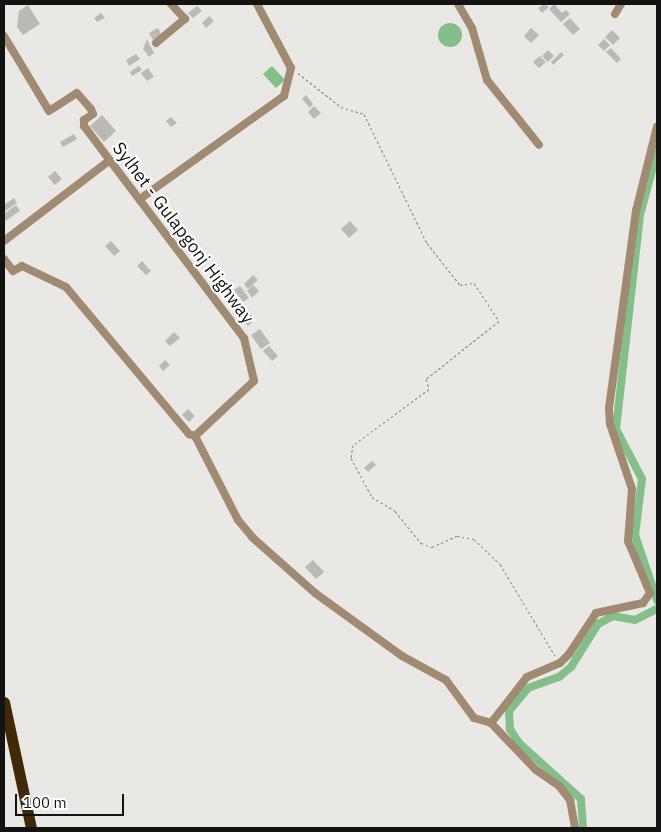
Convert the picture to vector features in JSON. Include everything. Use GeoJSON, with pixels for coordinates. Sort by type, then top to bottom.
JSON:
{"type":"FeatureCollection","features":[{"type":"Feature","properties":{"kind":"highway"},"geometry":{"type":"LineString","coordinates":[[4,702],[31,828]]}},
{"type":"Feature","properties":{"kind":"street"},"geometry":{"type":"LineString","coordinates":[[156,43],[185,19],[172,4]]}},
{"type":"Feature","properties":{"kind":"street"},"geometry":{"type":"LineString","coordinates":[[140,199],[284,96],[291,68],[257,4]]}},
{"type":"Feature","properties":{"kind":"street"},"geometry":{"type":"LineString","coordinates":[[458,4],[472,28],[487,80],[539,145]]}},
{"type":"Feature","properties":{"kind":"street"},"geometry":{"type":"LineString","coordinates":[[615,14],[621,4]]}},
{"type":"Feature","properties":{"kind":"street","name":"Sylhet - Gulapgonj Highway"},"geometry":{"type":"LineString","coordinates":[[4,36],[49,111],[80,94],[93,111],[84,126],[242,334],[253,364],[254,381],[195,436]]}},
{"type":"Feature","properties":{"kind":"street"},"geometry":{"type":"LineString","coordinates":[[491,723],[527,677],[560,663],[596,612],[643,603],[650,593],[628,541],[632,489],[610,424],[609,408],[636,211],[657,127]]}},
{"type":"Feature","properties":{"kind":"street"},"geometry":{"type":"LineString","coordinates":[[4,241],[110,160]]}},
{"type":"Feature","properties":{"kind":"street"},"geometry":{"type":"LineString","coordinates":[[4,259],[13,271],[22,266],[66,287],[189,434],[195,436],[228,504],[253,538],[316,593],[402,656],[446,680],[474,718],[491,723],[536,770],[559,786],[570,800],[575,828]]}},
{"type":"Feature","properties":{"kind":"path"},"geometry":{"type":"LineString","coordinates":[[291,68],[341,107],[364,114],[427,243],[460,285],[474,283],[499,321],[426,379],[429,388],[353,445],[351,458],[372,497],[395,511],[421,543],[432,547],[457,536],[474,539],[500,564],[560,663]]}},
{"type":"Feature","properties":{"kind":"shaded area"},"geometry":{"type":"Polygon","coordinates":[[[450,23],[455,24],[461,30],[461,40],[455,46],[450,47],[445,46],[439,40],[438,35],[439,30],[445,24],[450,23]]]}},
{"type":"Feature","properties":{"kind":"shaded area"},"geometry":{"type":"Polygon","coordinates":[[[272,66],[285,80],[276,88],[263,74],[272,66]]]}},
{"type":"Feature","properties":{"kind":"building"},"geometry":{"type":"Polygon","coordinates":[[[544,4],[549,7],[542,13],[538,8],[544,4]]]}},
{"type":"Feature","properties":{"kind":"building"},"geometry":{"type":"Polygon","coordinates":[[[554,4],[562,13],[566,10],[570,14],[561,22],[549,9],[554,4]]]}},
{"type":"Feature","properties":{"kind":"building"},"geometry":{"type":"Polygon","coordinates":[[[28,5],[40,24],[23,35],[17,27],[19,11],[28,5]]]}},
{"type":"Feature","properties":{"kind":"building"},"geometry":{"type":"Polygon","coordinates":[[[197,6],[202,11],[193,18],[188,13],[197,6]]]}},
{"type":"Feature","properties":{"kind":"building"},"geometry":{"type":"Polygon","coordinates":[[[101,13],[105,18],[97,22],[94,18],[101,13]]]}},
{"type":"Feature","properties":{"kind":"building"},"geometry":{"type":"Polygon","coordinates":[[[209,16],[214,21],[206,28],[202,23],[209,16]]]}},
{"type":"Feature","properties":{"kind":"building"},"geometry":{"type":"Polygon","coordinates":[[[570,18],[580,29],[573,35],[563,24],[570,18]]]}},
{"type":"Feature","properties":{"kind":"building"},"geometry":{"type":"Polygon","coordinates":[[[158,28],[162,35],[153,40],[149,33],[158,28]]]}},
{"type":"Feature","properties":{"kind":"building"},"geometry":{"type":"Polygon","coordinates":[[[531,28],[539,35],[531,43],[524,36],[531,28]]]}},
{"type":"Feature","properties":{"kind":"building"},"geometry":{"type":"Polygon","coordinates":[[[612,30],[620,38],[613,45],[605,37],[612,30]]]}},
{"type":"Feature","properties":{"kind":"building"},"geometry":{"type":"Polygon","coordinates":[[[147,39],[154,53],[149,57],[143,49],[147,39]]]}},
{"type":"Feature","properties":{"kind":"building"},"geometry":{"type":"Polygon","coordinates":[[[604,39],[610,45],[604,51],[598,45],[604,39]]]}},
{"type":"Feature","properties":{"kind":"building"},"geometry":{"type":"Polygon","coordinates":[[[611,48],[621,59],[617,63],[606,52],[611,48]]]}},
{"type":"Feature","properties":{"kind":"building"},"geometry":{"type":"Polygon","coordinates":[[[548,50],[554,56],[548,62],[542,56],[548,50]]]}},
{"type":"Feature","properties":{"kind":"building"},"geometry":{"type":"Polygon","coordinates":[[[561,52],[564,55],[553,65],[551,62],[561,52]]]}},
{"type":"Feature","properties":{"kind":"building"},"geometry":{"type":"Polygon","coordinates":[[[136,54],[140,59],[129,66],[126,60],[136,54]]]}},
{"type":"Feature","properties":{"kind":"building"},"geometry":{"type":"Polygon","coordinates":[[[540,56],[546,62],[539,68],[533,62],[540,56]]]}},
{"type":"Feature","properties":{"kind":"building"},"geometry":{"type":"Polygon","coordinates":[[[139,66],[142,70],[132,76],[130,72],[139,66]]]}},
{"type":"Feature","properties":{"kind":"building"},"geometry":{"type":"Polygon","coordinates":[[[148,68],[154,77],[147,81],[141,73],[148,68]]]}},
{"type":"Feature","properties":{"kind":"building"},"geometry":{"type":"Polygon","coordinates":[[[306,95],[313,104],[310,108],[302,99],[306,95]]]}},
{"type":"Feature","properties":{"kind":"building"},"geometry":{"type":"Polygon","coordinates":[[[314,106],[321,113],[314,119],[308,112],[314,106]]]}},
{"type":"Feature","properties":{"kind":"building"},"geometry":{"type":"Polygon","coordinates":[[[102,115],[116,131],[104,142],[90,126],[102,115]]]}},
{"type":"Feature","properties":{"kind":"building"},"geometry":{"type":"Polygon","coordinates":[[[171,117],[177,123],[171,127],[166,121],[171,117]]]}},
{"type":"Feature","properties":{"kind":"building"},"geometry":{"type":"Polygon","coordinates":[[[74,134],[77,139],[63,147],[60,142],[74,134]]]}},
{"type":"Feature","properties":{"kind":"building"},"geometry":{"type":"Polygon","coordinates":[[[55,171],[62,179],[55,185],[48,177],[55,171]]]}},
{"type":"Feature","properties":{"kind":"building"},"geometry":{"type":"Polygon","coordinates":[[[14,198],[17,203],[4,212],[4,205],[14,198]]]}},
{"type":"Feature","properties":{"kind":"building"},"geometry":{"type":"Polygon","coordinates":[[[16,205],[20,211],[4,222],[4,214],[16,205]]]}},
{"type":"Feature","properties":{"kind":"building"},"geometry":{"type":"Polygon","coordinates":[[[350,221],[358,230],[349,238],[341,229],[350,221]]]}},
{"type":"Feature","properties":{"kind":"building"},"geometry":{"type":"Polygon","coordinates":[[[111,241],[120,251],[114,256],[105,246],[111,241]]]}},
{"type":"Feature","properties":{"kind":"building"},"geometry":{"type":"Polygon","coordinates":[[[142,261],[151,271],[146,275],[137,266],[142,261]]]}},
{"type":"Feature","properties":{"kind":"building"},"geometry":{"type":"Polygon","coordinates":[[[253,275],[258,280],[248,289],[244,284],[253,275]]]}},
{"type":"Feature","properties":{"kind":"building"},"geometry":{"type":"Polygon","coordinates":[[[253,285],[259,291],[252,298],[247,291],[253,285]]]}},
{"type":"Feature","properties":{"kind":"building"},"geometry":{"type":"Polygon","coordinates":[[[240,286],[249,298],[243,302],[234,290],[240,286]]]}},
{"type":"Feature","properties":{"kind":"building"},"geometry":{"type":"Polygon","coordinates":[[[232,292],[239,300],[233,304],[227,296],[232,292]]]}},
{"type":"Feature","properties":{"kind":"building"},"geometry":{"type":"Polygon","coordinates":[[[251,314],[255,319],[248,326],[244,321],[251,314]]]}},
{"type":"Feature","properties":{"kind":"building"},"geometry":{"type":"Polygon","coordinates":[[[260,329],[270,343],[261,349],[251,335],[260,329]]]}},
{"type":"Feature","properties":{"kind":"building"},"geometry":{"type":"Polygon","coordinates":[[[174,332],[180,338],[170,346],[165,341],[174,332]]]}},
{"type":"Feature","properties":{"kind":"building"},"geometry":{"type":"Polygon","coordinates":[[[269,346],[278,356],[272,361],[263,351],[269,346]]]}},
{"type":"Feature","properties":{"kind":"building"},"geometry":{"type":"Polygon","coordinates":[[[165,360],[170,365],[163,371],[159,366],[165,360]]]}},
{"type":"Feature","properties":{"kind":"building"},"geometry":{"type":"Polygon","coordinates":[[[188,409],[195,416],[189,422],[182,415],[188,409]]]}},
{"type":"Feature","properties":{"kind":"building"},"geometry":{"type":"Polygon","coordinates":[[[372,461],[376,465],[368,472],[364,468],[372,461]]]}},
{"type":"Feature","properties":{"kind":"building"},"geometry":{"type":"Polygon","coordinates":[[[313,560],[324,572],[316,579],[305,567],[313,560]]]}},
{"type":"Feature","properties":{"kind":"waterway"},"geometry":{"type":"LineString","coordinates":[[657,152],[640,215],[616,429],[642,479],[635,535],[657,600]]}},
{"type":"Feature","properties":{"kind":"waterway"},"geometry":{"type":"LineString","coordinates":[[583,828],[581,799],[519,743],[510,729],[509,711],[528,688],[559,677],[571,667],[598,624],[613,616],[635,620],[657,609]]}}]}
